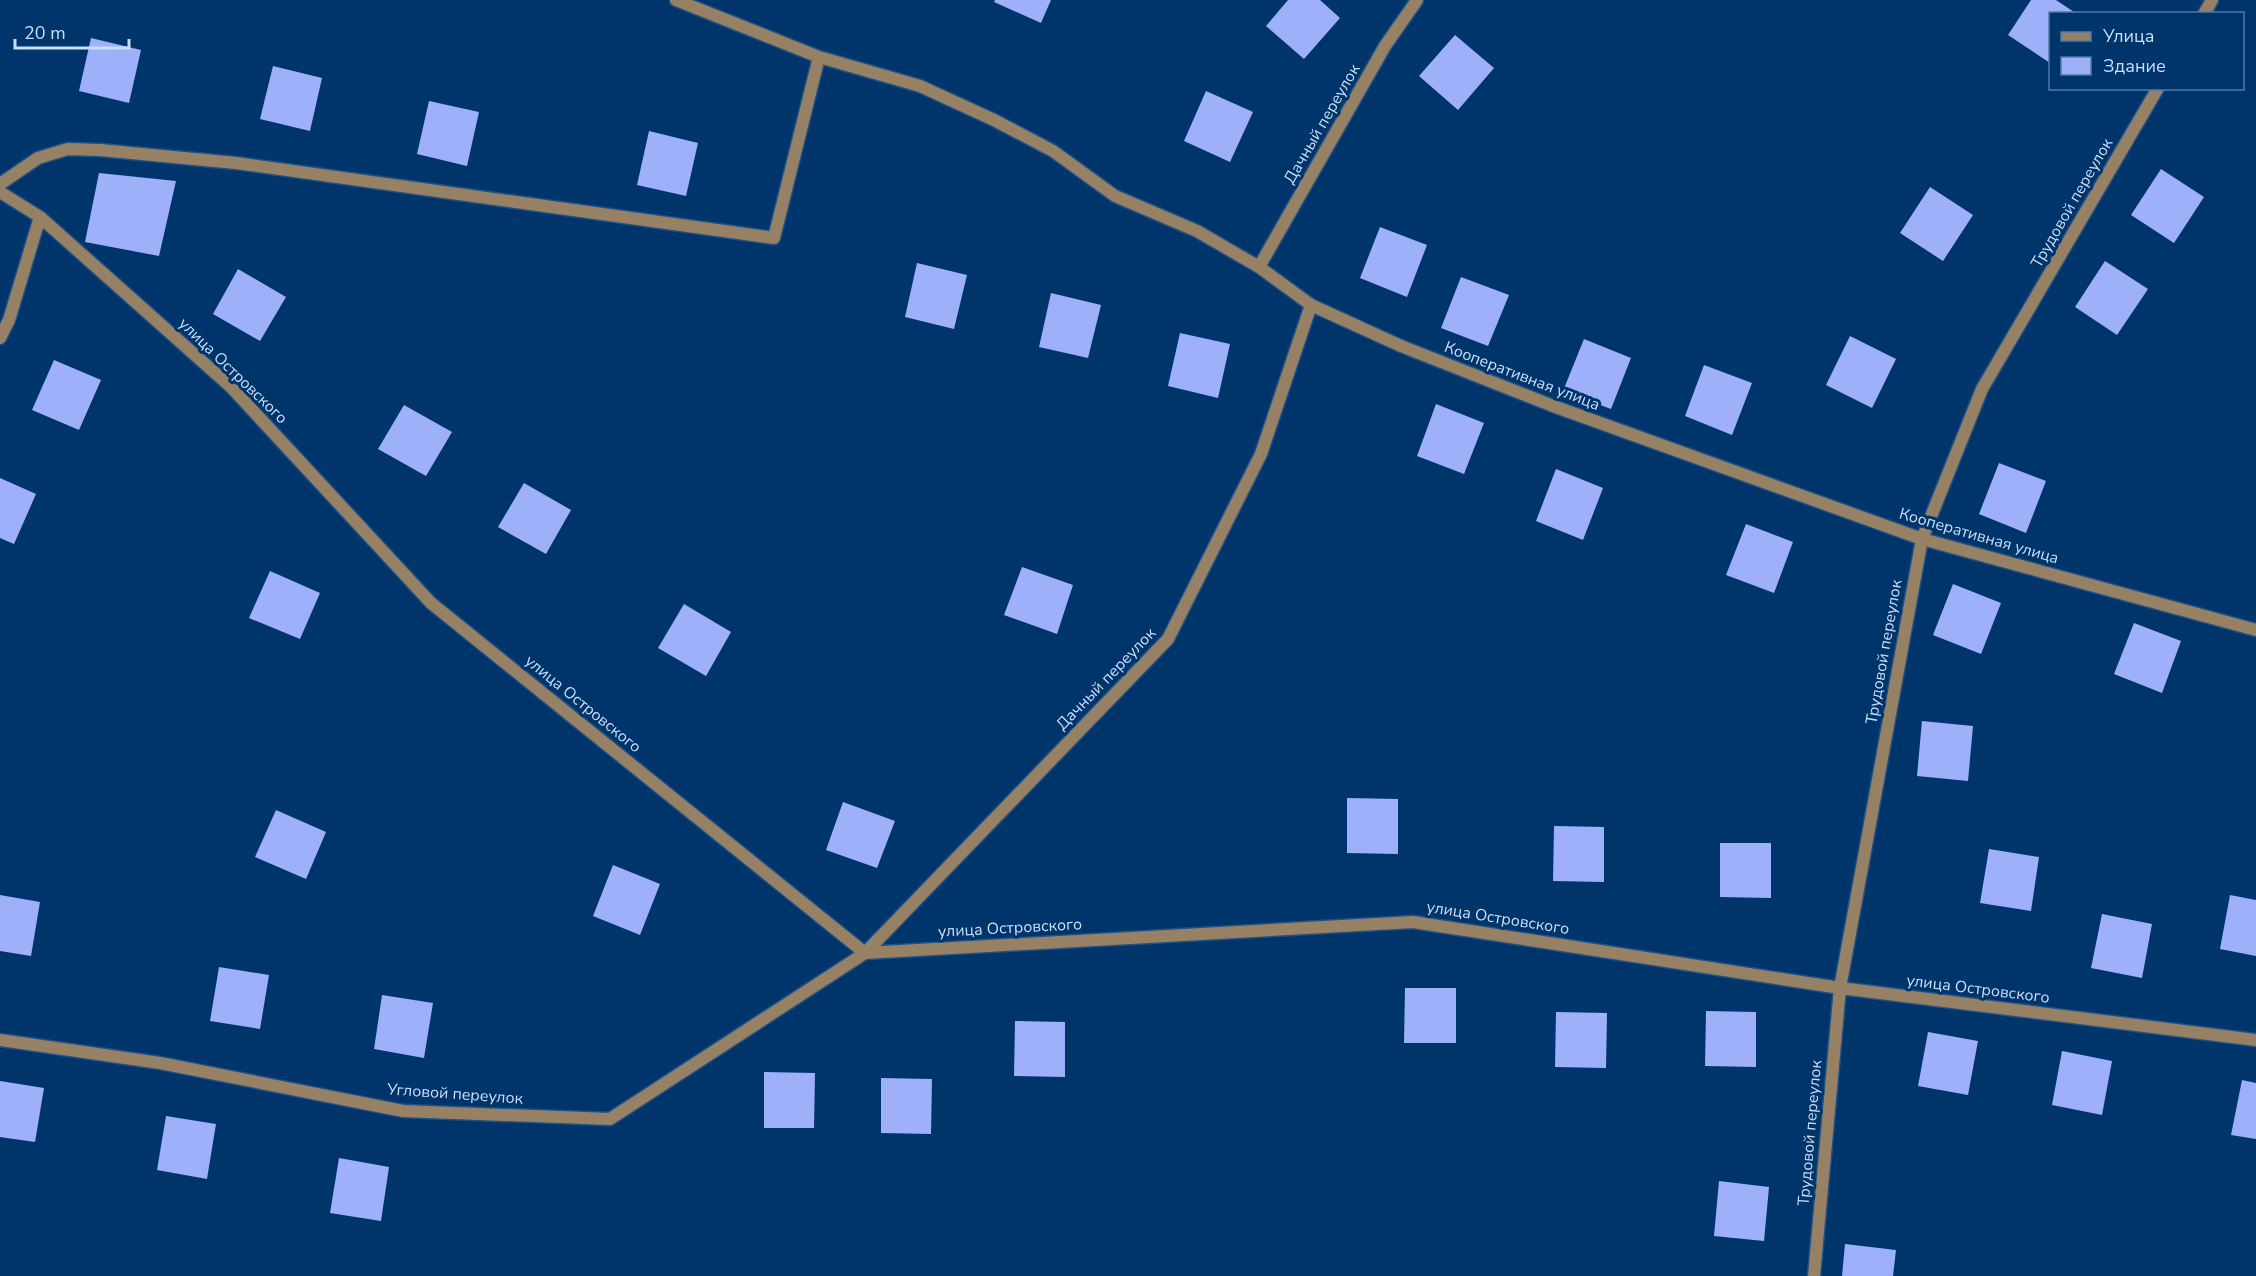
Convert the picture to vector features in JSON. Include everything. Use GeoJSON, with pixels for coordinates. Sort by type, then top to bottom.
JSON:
{"type":"FeatureCollection","features":[{"type":"Feature","properties":{"kind":"street","name":"Кооперативная улица"},"geometry":{"type":"LineString","coordinates":[[676,0],[819,57],[920,87],[994,120],[1053,151],[1115,196],[1197,231],[1259,267],[1311,305],[1401,346],[1553,406],[1922,539],[2256,630]]}},
{"type":"Feature","properties":{"kind":"street","name":"Дачный переулок"},"geometry":{"type":"LineString","coordinates":[[1259,267],[1385,46],[1417,0]]}},
{"type":"Feature","properties":{"kind":"street"},"geometry":{"type":"LineString","coordinates":[[0,184],[38,158],[68,149],[100,150],[236,163],[774,238],[819,57]]}},
{"type":"Feature","properties":{"kind":"street","name":"Трудовой переулок"},"geometry":{"type":"LineString","coordinates":[[1814,1276],[1839,988],[1922,539],[1982,389],[2156,90]]}},
{"type":"Feature","properties":{"kind":"street","name":"улица Островского"},"geometry":{"type":"LineString","coordinates":[[0,192],[40,216],[231,387],[431,603],[865,953],[1413,922],[1839,988],[2256,1040]]}},
{"type":"Feature","properties":{"kind":"street"},"geometry":{"type":"LineString","coordinates":[[0,338],[9,320],[40,216]]}},
{"type":"Feature","properties":{"kind":"street","name":"Дачный переулок"},"geometry":{"type":"LineString","coordinates":[[865,953],[1168,639],[1261,454],[1311,305]]}},
{"type":"Feature","properties":{"kind":"street","name":"Угловой переулок"},"geometry":{"type":"LineString","coordinates":[[0,1040],[160,1063],[403,1111],[610,1119],[865,953]]}},
{"type":"Feature","properties":{"kind":"building"},"geometry":{"type":"Polygon","coordinates":[[[995,0],[1051,0],[1041,23],[994,2],[995,0]]]}},
{"type":"Feature","properties":{"kind":"building"},"geometry":{"type":"Polygon","coordinates":[[[1288,0],[1320,0],[1340,18],[1304,59],[1266,26],[1288,0]]]}},
{"type":"Feature","properties":{"kind":"building"},"geometry":{"type":"Polygon","coordinates":[[[2031,0],[2056,0],[2074,12],[2049,12],[2049,62],[2008,35],[2031,0]]]}},
{"type":"Feature","properties":{"kind":"building"},"geometry":{"type":"Polygon","coordinates":[[[1455,35],[1494,68],[1458,110],[1419,76],[1455,35]]]}},
{"type":"Feature","properties":{"kind":"building"},"geometry":{"type":"Polygon","coordinates":[[[91,38],[141,50],[129,103],[79,91],[91,38]]]}},
{"type":"Feature","properties":{"kind":"building"},"geometry":{"type":"Polygon","coordinates":[[[273,66],[322,78],[310,131],[260,119],[273,66]]]}},
{"type":"Feature","properties":{"kind":"building"},"geometry":{"type":"Polygon","coordinates":[[[1206,91],[1253,112],[1230,162],[1184,141],[1206,91]]]}},
{"type":"Feature","properties":{"kind":"building"},"geometry":{"type":"Polygon","coordinates":[[[429,101],[479,112],[467,166],[417,154],[429,101]]]}},
{"type":"Feature","properties":{"kind":"building"},"geometry":{"type":"Polygon","coordinates":[[[649,131],[698,143],[686,196],[637,185],[649,131]]]}},
{"type":"Feature","properties":{"kind":"building"},"geometry":{"type":"Polygon","coordinates":[[[2161,169],[2204,197],[2174,243],[2131,215],[2161,169]]]}},
{"type":"Feature","properties":{"kind":"building"},"geometry":{"type":"Polygon","coordinates":[[[99,173],[176,181],[159,256],[85,242],[99,173]]]}},
{"type":"Feature","properties":{"kind":"building"},"geometry":{"type":"Polygon","coordinates":[[[1930,187],[1973,215],[1943,261],[1900,233],[1930,187]]]}},
{"type":"Feature","properties":{"kind":"building"},"geometry":{"type":"Polygon","coordinates":[[[1380,227],[1427,245],[1407,297],[1360,278],[1380,227]]]}},
{"type":"Feature","properties":{"kind":"building"},"geometry":{"type":"Polygon","coordinates":[[[2105,261],[2148,289],[2117,335],[2075,307],[2105,261]]]}},
{"type":"Feature","properties":{"kind":"building"},"geometry":{"type":"Polygon","coordinates":[[[917,263],[967,275],[954,329],[905,317],[917,263]]]}},
{"type":"Feature","properties":{"kind":"building"},"geometry":{"type":"Polygon","coordinates":[[[238,269],[286,297],[260,341],[213,314],[238,269]]]}},
{"type":"Feature","properties":{"kind":"building"},"geometry":{"type":"Polygon","coordinates":[[[1461,277],[1509,295],[1488,346],[1441,328],[1461,277]]]}},
{"type":"Feature","properties":{"kind":"building"},"geometry":{"type":"Polygon","coordinates":[[[1051,293],[1101,305],[1088,358],[1039,347],[1051,293]]]}},
{"type":"Feature","properties":{"kind":"building"},"geometry":{"type":"Polygon","coordinates":[[[1180,333],[1230,344],[1218,398],[1168,386],[1180,333]]]}},
{"type":"Feature","properties":{"kind":"building"},"geometry":{"type":"Polygon","coordinates":[[[1850,336],[1896,359],[1872,408],[1826,385],[1850,336]]]}},
{"type":"Feature","properties":{"kind":"building"},"geometry":{"type":"Polygon","coordinates":[[[1584,339],[1631,358],[1611,409],[1563,391],[1584,339]]]}},
{"type":"Feature","properties":{"kind":"building"},"geometry":{"type":"Polygon","coordinates":[[[54,360],[101,380],[79,430],[32,410],[54,360]]]}},
{"type":"Feature","properties":{"kind":"building"},"geometry":{"type":"Polygon","coordinates":[[[1704,365],[1752,383],[1732,435],[1685,416],[1704,365]]]}},
{"type":"Feature","properties":{"kind":"building"},"geometry":{"type":"Polygon","coordinates":[[[1436,404],[1484,423],[1464,474],[1417,456],[1436,404]]]}},
{"type":"Feature","properties":{"kind":"building"},"geometry":{"type":"Polygon","coordinates":[[[404,405],[452,432],[426,476],[378,449],[404,405]]]}},
{"type":"Feature","properties":{"kind":"building"},"geometry":{"type":"Polygon","coordinates":[[[1999,463],[2046,481],[2026,533],[1979,514],[1999,463]]]}},
{"type":"Feature","properties":{"kind":"building"},"geometry":{"type":"Polygon","coordinates":[[[1556,469],[1603,488],[1583,540],[1536,521],[1556,469]]]}},
{"type":"Feature","properties":{"kind":"building"},"geometry":{"type":"Polygon","coordinates":[[[0,478],[36,494],[14,544],[0,538],[0,478]]]}},
{"type":"Feature","properties":{"kind":"building"},"geometry":{"type":"Polygon","coordinates":[[[524,483],[571,510],[546,554],[498,527],[524,483]]]}},
{"type":"Feature","properties":{"kind":"building"},"geometry":{"type":"Polygon","coordinates":[[[1746,524],[1793,542],[1774,593],[1726,575],[1746,524]]]}},
{"type":"Feature","properties":{"kind":"building"},"geometry":{"type":"Polygon","coordinates":[[[1022,567],[1073,585],[1057,634],[1004,615],[1022,567]]]}},
{"type":"Feature","properties":{"kind":"building"},"geometry":{"type":"Polygon","coordinates":[[[270,571],[320,593],[300,639],[249,618],[270,571]]]}},
{"type":"Feature","properties":{"kind":"building"},"geometry":{"type":"Polygon","coordinates":[[[1953,584],[2001,603],[1981,654],[1933,635],[1953,584]]]}},
{"type":"Feature","properties":{"kind":"building"},"geometry":{"type":"Polygon","coordinates":[[[684,604],[731,632],[706,676],[658,648],[684,604]]]}},
{"type":"Feature","properties":{"kind":"building"},"geometry":{"type":"Polygon","coordinates":[[[2134,623],[2181,641],[2162,693],[2114,674],[2134,623]]]}},
{"type":"Feature","properties":{"kind":"building"},"geometry":{"type":"Polygon","coordinates":[[[1922,721],[1973,726],[1968,781],[1917,776],[1922,721]]]}},
{"type":"Feature","properties":{"kind":"building"},"geometry":{"type":"Polygon","coordinates":[[[1347,798],[1398,799],[1398,854],[1347,853],[1347,798]]]}},
{"type":"Feature","properties":{"kind":"building"},"geometry":{"type":"Polygon","coordinates":[[[843,802],[895,821],[877,868],[826,850],[843,802]]]}},
{"type":"Feature","properties":{"kind":"building"},"geometry":{"type":"Polygon","coordinates":[[[276,810],[326,832],[306,879],[255,857],[276,810]]]}},
{"type":"Feature","properties":{"kind":"building"},"geometry":{"type":"Polygon","coordinates":[[[1554,826],[1604,827],[1604,882],[1553,881],[1554,826]]]}},
{"type":"Feature","properties":{"kind":"building"},"geometry":{"type":"Polygon","coordinates":[[[1720,843],[1771,843],[1771,898],[1720,897],[1720,843]]]}},
{"type":"Feature","properties":{"kind":"building"},"geometry":{"type":"Polygon","coordinates":[[[1989,849],[2039,857],[2031,911],[1980,903],[1989,849]]]}},
{"type":"Feature","properties":{"kind":"building"},"geometry":{"type":"Polygon","coordinates":[[[613,865],[660,884],[640,935],[593,916],[613,865]]]}},
{"type":"Feature","properties":{"kind":"building"},"geometry":{"type":"Polygon","coordinates":[[[0,895],[40,902],[31,956],[0,951],[0,895]]]}},
{"type":"Feature","properties":{"kind":"building"},"geometry":{"type":"Polygon","coordinates":[[[2230,895],[2256,900],[2256,956],[2220,949],[2230,895]]]}},
{"type":"Feature","properties":{"kind":"building"},"geometry":{"type":"Polygon","coordinates":[[[2102,914],[2152,924],[2142,978],[2091,968],[2102,914]]]}},
{"type":"Feature","properties":{"kind":"building"},"geometry":{"type":"Polygon","coordinates":[[[219,967],[269,975],[260,1029],[210,1021],[219,967]]]}},
{"type":"Feature","properties":{"kind":"building"},"geometry":{"type":"Polygon","coordinates":[[[1405,988],[1456,988],[1456,1043],[1404,1043],[1405,988]]]}},
{"type":"Feature","properties":{"kind":"building"},"geometry":{"type":"Polygon","coordinates":[[[382,995],[433,1003],[424,1058],[374,1049],[382,995]]]}},
{"type":"Feature","properties":{"kind":"building"},"geometry":{"type":"Polygon","coordinates":[[[1706,1011],[1756,1012],[1756,1067],[1705,1066],[1706,1011]]]}},
{"type":"Feature","properties":{"kind":"building"},"geometry":{"type":"Polygon","coordinates":[[[1556,1012],[1607,1013],[1606,1068],[1555,1067],[1556,1012]]]}},
{"type":"Feature","properties":{"kind":"building"},"geometry":{"type":"Polygon","coordinates":[[[1015,1021],[1065,1022],[1065,1077],[1014,1076],[1015,1021]]]}},
{"type":"Feature","properties":{"kind":"building"},"geometry":{"type":"Polygon","coordinates":[[[1928,1032],[1978,1041],[1968,1095],[1918,1086],[1928,1032]]]}},
{"type":"Feature","properties":{"kind":"building"},"geometry":{"type":"Polygon","coordinates":[[[2062,1051],[2112,1061],[2102,1115],[2052,1105],[2062,1051]]]}},
{"type":"Feature","properties":{"kind":"building"},"geometry":{"type":"Polygon","coordinates":[[[764,1072],[815,1073],[814,1128],[764,1128],[764,1072]]]}},
{"type":"Feature","properties":{"kind":"building"},"geometry":{"type":"Polygon","coordinates":[[[881,1078],[932,1079],[931,1134],[881,1133],[881,1078]]]}},
{"type":"Feature","properties":{"kind":"building"},"geometry":{"type":"Polygon","coordinates":[[[2242,1080],[2256,1083],[2256,1139],[2231,1135],[2242,1080]]]}},
{"type":"Feature","properties":{"kind":"building"},"geometry":{"type":"Polygon","coordinates":[[[0,1081],[44,1088],[35,1142],[0,1137],[0,1081]]]}},
{"type":"Feature","properties":{"kind":"building"},"geometry":{"type":"Polygon","coordinates":[[[166,1116],[216,1124],[207,1179],[157,1170],[166,1116]]]}},
{"type":"Feature","properties":{"kind":"building"},"geometry":{"type":"Polygon","coordinates":[[[339,1158],[389,1167],[381,1221],[330,1213],[339,1158]]]}},
{"type":"Feature","properties":{"kind":"building"},"geometry":{"type":"Polygon","coordinates":[[[1719,1181],[1769,1187],[1764,1241],[1714,1236],[1719,1181]]]}},
{"type":"Feature","properties":{"kind":"building"},"geometry":{"type":"Polygon","coordinates":[[[1845,1244],[1896,1250],[1893,1276],[1842,1276],[1845,1244]]]}}]}
